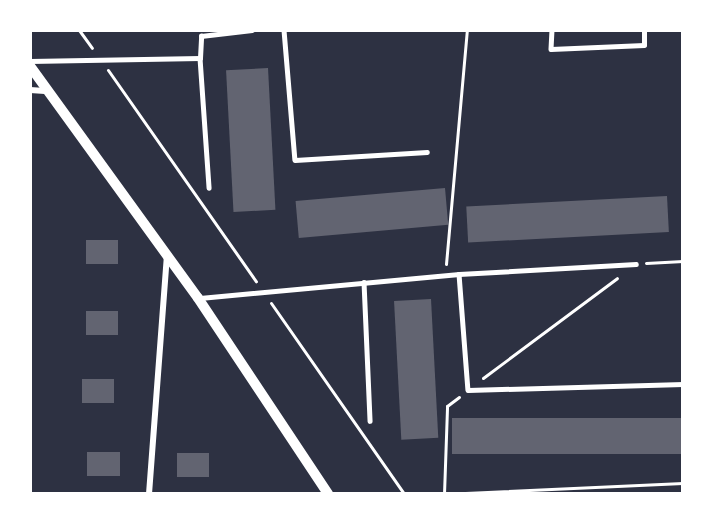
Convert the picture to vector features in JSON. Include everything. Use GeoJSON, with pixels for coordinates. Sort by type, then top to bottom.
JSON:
{"type":"FeatureCollection","features":[{"type":"Feature","properties":{"kind":"street"},"geometry":{"type":"LineString","coordinates":[[30,66],[45,91],[198,298],[328,494]]}},
{"type":"Feature","properties":{"kind":"street"},"geometry":{"type":"LineString","coordinates":[[30,90],[45,91]]}},
{"type":"Feature","properties":{"kind":"street"},"geometry":{"type":"LineString","coordinates":[[150,494],[167,255]]}},
{"type":"Feature","properties":{"kind":"lane"},"geometry":{"type":"LineString","coordinates":[[208,188],[200,58],[201,36],[252,30]]}},
{"type":"Feature","properties":{"kind":"lane"},"geometry":{"type":"LineString","coordinates":[[284,30],[296,160],[427,152]]}},
{"type":"Feature","properties":{"kind":"lane"},"geometry":{"type":"LineString","coordinates":[[552,30],[551,49],[644,45],[644,30]]}},
{"type":"Feature","properties":{"kind":"lane"},"geometry":{"type":"LineString","coordinates":[[30,61],[200,58]]}},
{"type":"Feature","properties":{"kind":"lane"},"geometry":{"type":"LineString","coordinates":[[198,298],[459,274],[636,264]]}},
{"type":"Feature","properties":{"kind":"lane"},"geometry":{"type":"LineString","coordinates":[[459,274],[468,390],[683,384]]}},
{"type":"Feature","properties":{"kind":"lane"},"geometry":{"type":"LineString","coordinates":[[364,282],[370,420]]}},
{"type":"Feature","properties":{"kind":"path"},"geometry":{"type":"LineString","coordinates":[[79,30],[404,494]]}},
{"type":"Feature","properties":{"kind":"path"},"geometry":{"type":"LineString","coordinates":[[445,276],[467,30]]}},
{"type":"Feature","properties":{"kind":"path"},"geometry":{"type":"LineString","coordinates":[[683,261],[636,264],[447,406],[443,494],[683,483]]}},
{"type":"Feature","properties":{"kind":"building"},"geometry":{"type":"Polygon","coordinates":[[[268,68],[275,210],[233,212],[226,70],[268,68]]]}},
{"type":"Feature","properties":{"kind":"building"},"geometry":{"type":"Polygon","coordinates":[[[445,188],[448,225],[299,238],[296,201],[445,188]]]}},
{"type":"Feature","properties":{"kind":"building"},"geometry":{"type":"Polygon","coordinates":[[[667,196],[669,232],[468,242],[466,207],[667,196]]]}},
{"type":"Feature","properties":{"kind":"building"},"geometry":{"type":"Polygon","coordinates":[[[86,240],[118,240],[118,264],[86,264],[86,240]]]}},
{"type":"Feature","properties":{"kind":"building"},"geometry":{"type":"Polygon","coordinates":[[[431,299],[438,438],[401,440],[394,301],[431,299]]]}},
{"type":"Feature","properties":{"kind":"building"},"geometry":{"type":"Polygon","coordinates":[[[86,311],[118,311],[118,335],[86,335],[86,311]]]}},
{"type":"Feature","properties":{"kind":"building"},"geometry":{"type":"Polygon","coordinates":[[[82,379],[114,379],[114,403],[82,403],[82,379]]]}},
{"type":"Feature","properties":{"kind":"building"},"geometry":{"type":"Polygon","coordinates":[[[452,418],[683,418],[683,454],[452,454],[452,418]]]}},
{"type":"Feature","properties":{"kind":"building"},"geometry":{"type":"Polygon","coordinates":[[[87,452],[120,452],[120,476],[87,476],[87,452]]]}},
{"type":"Feature","properties":{"kind":"building"},"geometry":{"type":"Polygon","coordinates":[[[177,453],[209,453],[209,477],[177,477],[177,453]]]}}]}
